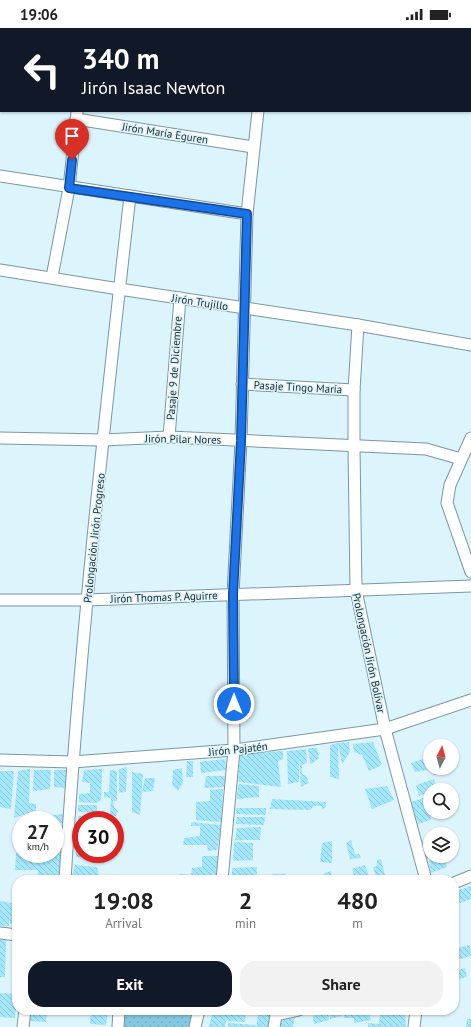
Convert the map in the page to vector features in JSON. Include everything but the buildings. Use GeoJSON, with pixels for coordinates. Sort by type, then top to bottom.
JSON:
{"type":"FeatureCollection","features":[{"type":"Feature","properties":{"kind":"street"},"geometry":{"type":"LineString","coordinates":[[222,875],[234,750],[233,594],[241,441],[247,214],[258,112]]}},
{"type":"Feature","properties":{"kind":"street"},"geometry":{"type":"LineString","coordinates":[[52,277],[69,188],[76,115]]}},
{"type":"Feature","properties":{"kind":"street","name":"Jirón María Eguren"},"geometry":{"type":"LineString","coordinates":[[76,115],[253,147]]}},
{"type":"Feature","properties":{"kind":"street"},"geometry":{"type":"LineString","coordinates":[[0,176],[69,188],[247,214]]}},
{"type":"Feature","properties":{"kind":"street","name":"Prolongación Jirón Progreso"},"geometry":{"type":"LineString","coordinates":[[65,875],[72,762],[87,600],[130,196]]}},
{"type":"Feature","properties":{"kind":"street","name":"Jirón Trujillo"},"geometry":{"type":"LineString","coordinates":[[0,270],[358,325],[471,345]]}},
{"type":"Feature","properties":{"kind":"street","name":"Pasaje 9 de Diciembre"},"geometry":{"type":"LineString","coordinates":[[169,437],[180,298]]}},
{"type":"Feature","properties":{"kind":"street","name":"Prolongación Jirón Bolívar"},"geometry":{"type":"LineString","coordinates":[[358,325],[354,390],[356,590],[385,729],[425,875]]}},
{"type":"Feature","properties":{"kind":"street","name":"Pasaje Tingo María"},"geometry":{"type":"LineString","coordinates":[[242,384],[354,390]]}},
{"type":"Feature","properties":{"kind":"street","name":"Jirón Pilar Nores"},"geometry":{"type":"LineString","coordinates":[[0,438],[103,440],[169,437],[354,447],[426,449],[461,459]]}},
{"type":"Feature","properties":{"kind":"street"},"geometry":{"type":"LineString","coordinates":[[471,438],[450,485],[447,503],[471,572]]}},
{"type":"Feature","properties":{"kind":"street","name":"Jirón Thomas P. Aguirre"},"geometry":{"type":"LineString","coordinates":[[0,600],[87,600],[471,586]]}},
{"type":"Feature","properties":{"kind":"street","name":"Jirón Pajatén"},"geometry":{"type":"LineString","coordinates":[[0,760],[72,762],[234,750],[385,729],[471,700]]}},
{"type":"Feature","properties":{"kind":"street"},"geometry":{"type":"LineString","coordinates":[[459,881],[471,876]]}},
{"type":"Feature","properties":{"kind":"street"},"geometry":{"type":"LineString","coordinates":[[0,933],[12,934]]}},
{"type":"Feature","properties":{"kind":"street"},"geometry":{"type":"LineString","coordinates":[[23,1027],[24,1015]]}},
{"type":"Feature","properties":{"kind":"street"},"geometry":{"type":"LineString","coordinates":[[118,1027],[119,1015]]}},
{"type":"Feature","properties":{"kind":"street"},"geometry":{"type":"LineString","coordinates":[[195,1027],[198,1015]]}},
{"type":"Feature","properties":{"kind":"street"},"geometry":{"type":"LineString","coordinates":[[274,1027],[276,1015]]}},
{"type":"Feature","properties":{"kind":"street"},"geometry":{"type":"LineString","coordinates":[[414,1027],[415,1015]]}},
{"type":"Feature","properties":{"kind":"shaded area"},"geometry":{"type":"Polygon","coordinates":[[[124,1015],[192,1015],[189,1027],[123,1027],[124,1015]]]}},
{"type":"Feature","properties":{"kind":"route"},"geometry":{"type":"LineString","coordinates":[[72,160],[69,188],[247,214],[241,441],[233,594],[234,704]]}}]}
